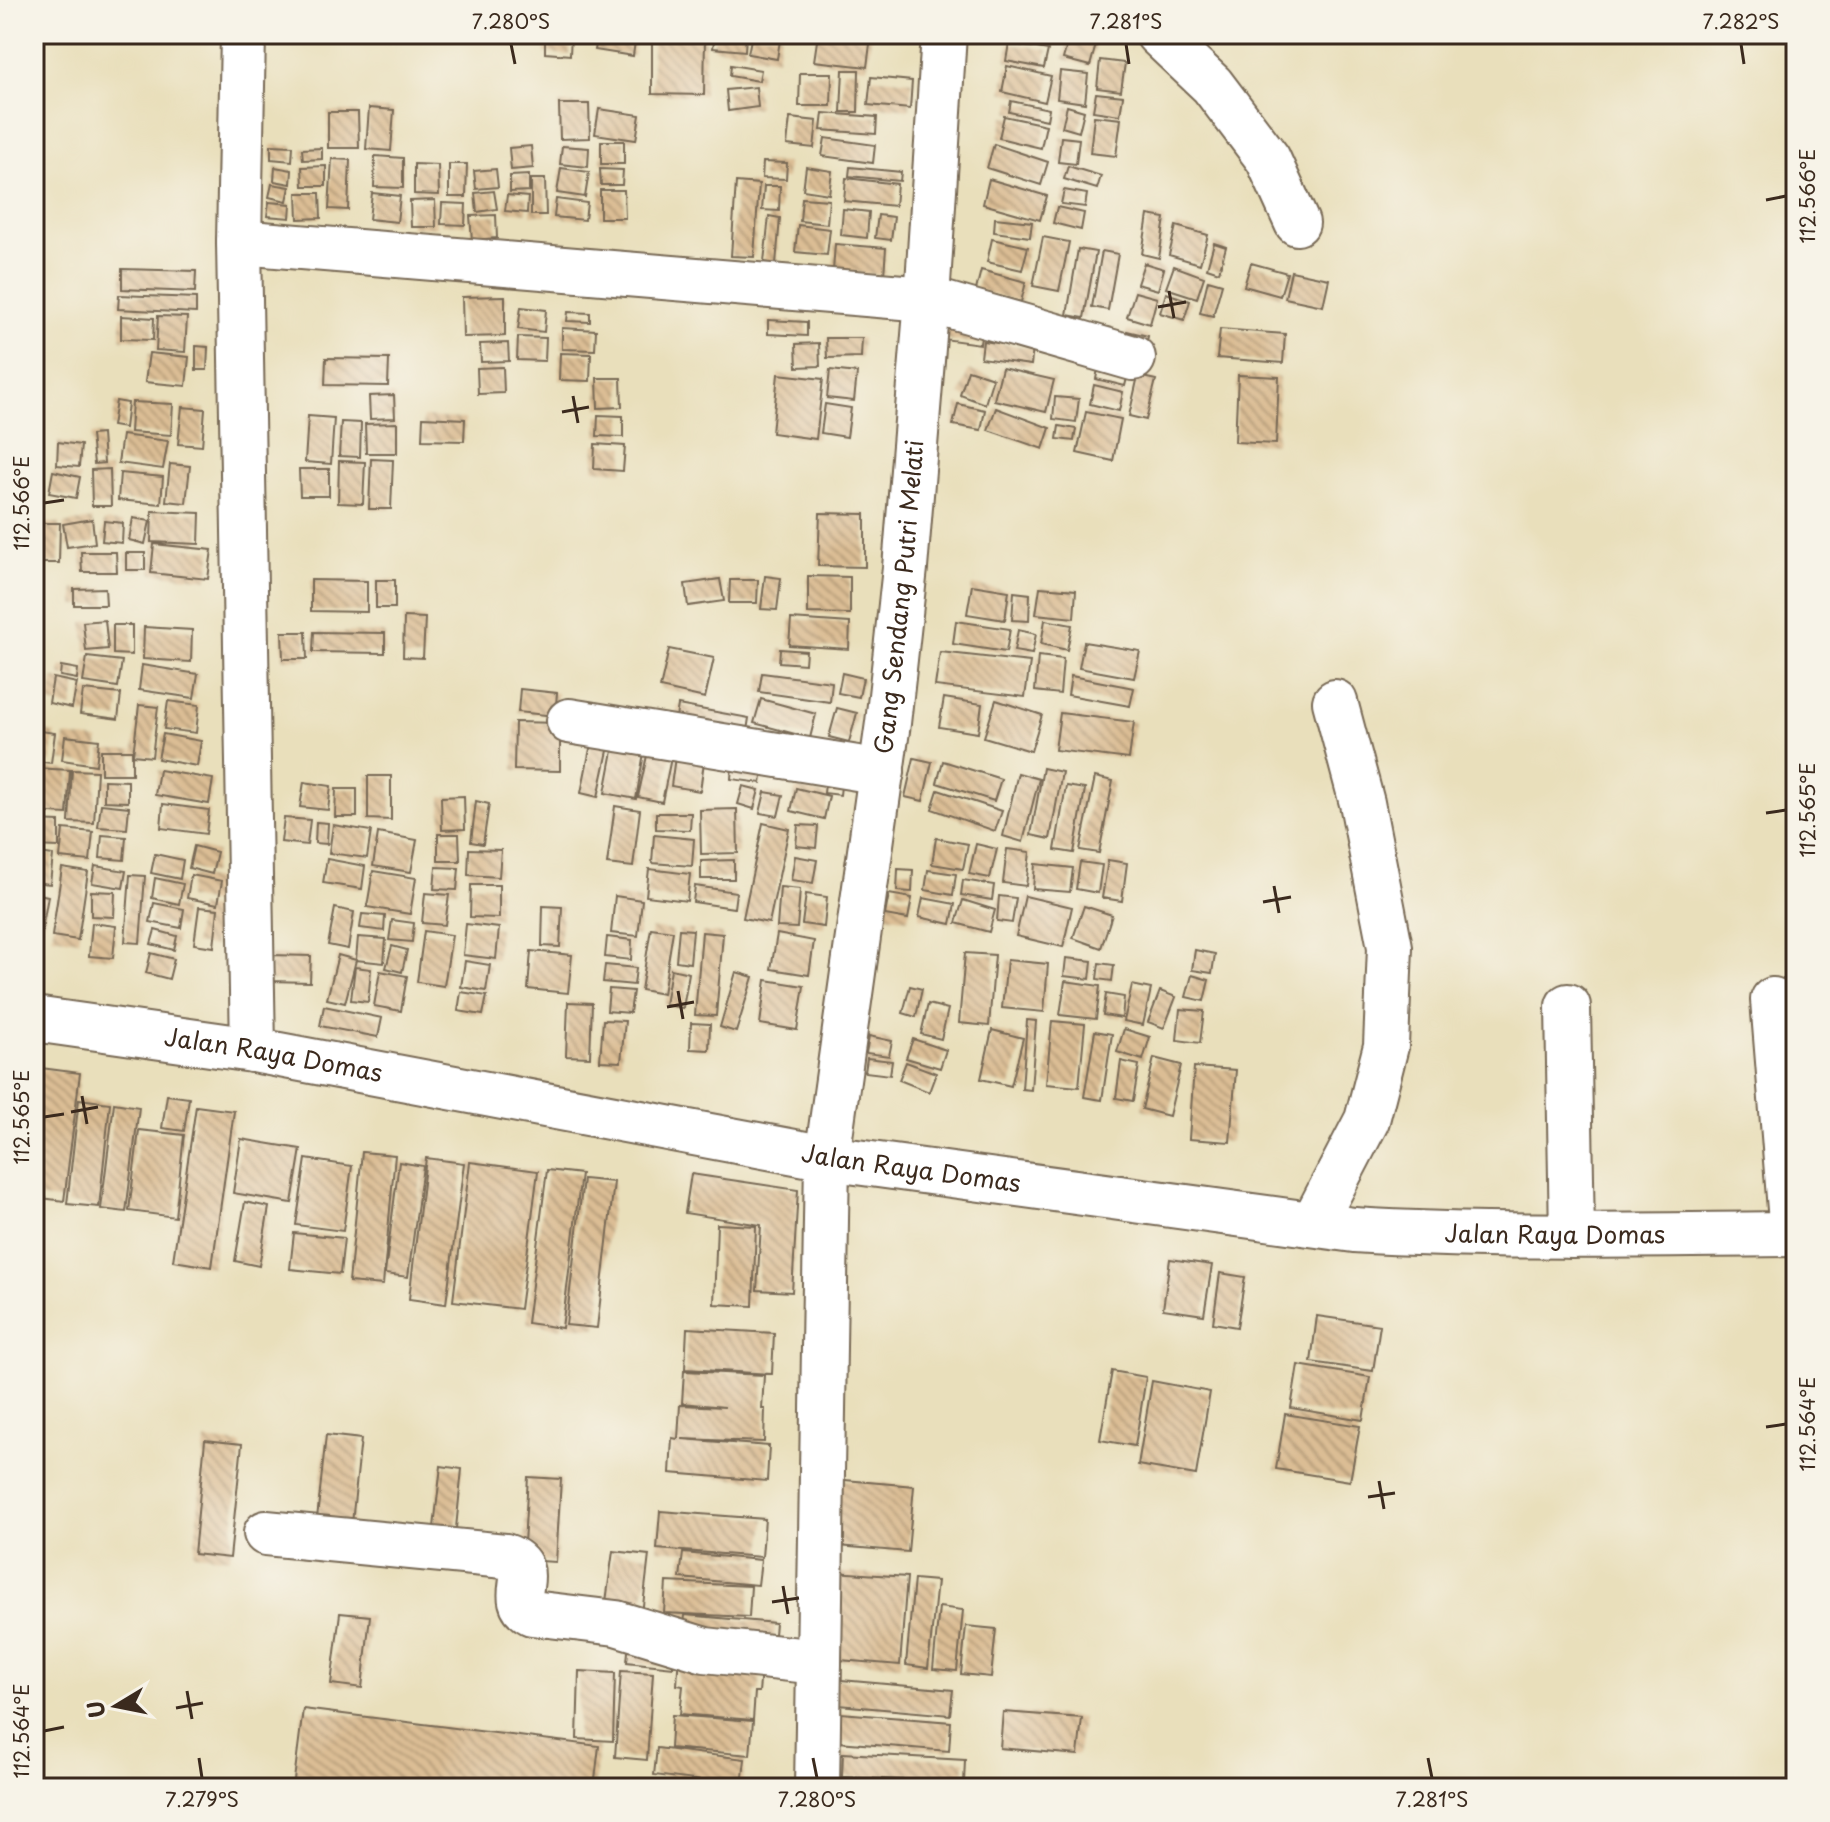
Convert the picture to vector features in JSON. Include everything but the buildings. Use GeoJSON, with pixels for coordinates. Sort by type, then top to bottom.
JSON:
{"type":"FeatureCollection","features":[{"type":"Feature","properties":{"kind":"main road"},"geometry":{"type":"LineString","coordinates":[[243,34],[239,242],[253,1050]]}},
{"type":"Feature","properties":{"kind":"main road","name":"Gang Sendang Putri Melati"},"geometry":{"type":"LineString","coordinates":[[817,1788],[827,1158],[882,772],[905,568],[944,34]]}},
{"type":"Feature","properties":{"kind":"main road"},"geometry":{"type":"LineString","coordinates":[[1158,34],[1212,85],[1268,159],[1297,223]]}},
{"type":"Feature","properties":{"kind":"main road"},"geometry":{"type":"LineString","coordinates":[[239,242],[927,299],[1133,358]]}},
{"type":"Feature","properties":{"kind":"main road"},"geometry":{"type":"LineString","coordinates":[[1313,1224],[1367,1120],[1386,1046],[1390,947],[1362,803],[1335,702]]}},
{"type":"Feature","properties":{"kind":"main road"},"geometry":{"type":"LineString","coordinates":[[569,721],[882,772]]}},
{"type":"Feature","properties":{"kind":"main road"},"geometry":{"type":"LineString","coordinates":[[1773,1000],[1794,1234]]}},
{"type":"Feature","properties":{"kind":"main road"},"geometry":{"type":"LineString","coordinates":[[1568,1006],[1572,1236]]}},
{"type":"Feature","properties":{"kind":"main road","name":"Jalan Raya Domas"},"geometry":{"type":"LineString","coordinates":[[34,1019],[253,1050],[827,1158],[1354,1230],[1409,1234],[1572,1236],[1794,1234]]}},
{"type":"Feature","properties":{"kind":"main road"},"geometry":{"type":"LineString","coordinates":[[266,1533],[505,1556],[518,1561],[522,1569],[519,1599],[523,1609],[532,1613],[616,1623],[705,1650],[819,1662]]}}]}
